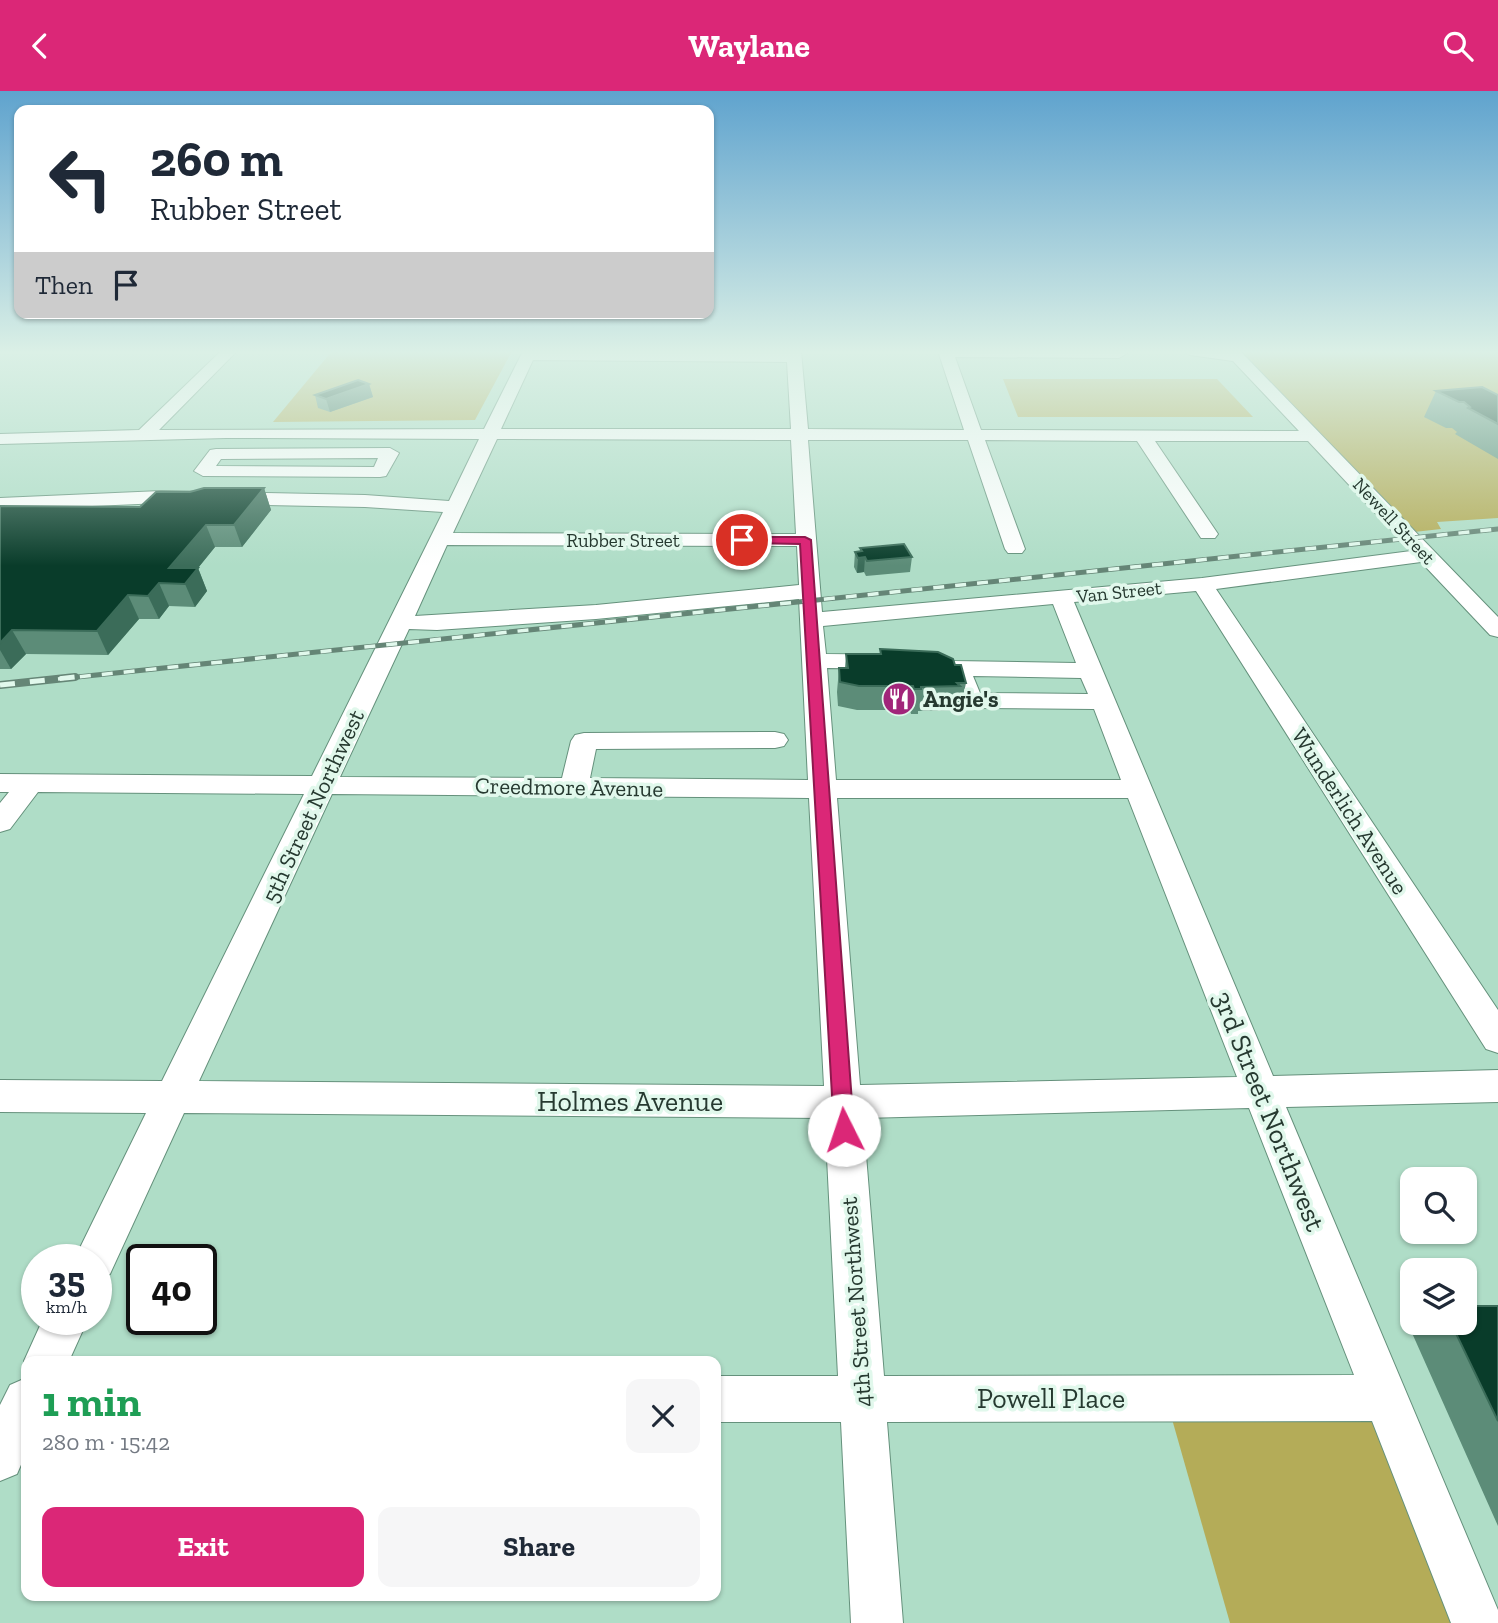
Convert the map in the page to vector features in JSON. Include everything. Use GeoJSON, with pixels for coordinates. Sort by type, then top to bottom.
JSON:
{"type":"FeatureCollection","features":[{"type":"Feature","properties":{"kind":"street"},"geometry":{"type":"LineString","coordinates":[[145,434],[157,422]]}},
{"type":"Feature","properties":{"kind":"street","name":"5th Street Northwest"},"geometry":{"type":"LineString","coordinates":[[103,1244],[496,422]]}},
{"type":"Feature","properties":{"kind":"street","name":"4th Street Northwest"},"geometry":{"type":"LineString","coordinates":[[796,422],[811,605],[877,1623]]}},
{"type":"Feature","properties":{"kind":"street"},"geometry":{"type":"LineString","coordinates":[[970,422],[1015,549]]}},
{"type":"Feature","properties":{"kind":"street","name":"Newell Street"},"geometry":{"type":"LineString","coordinates":[[1302,422],[1498,630]]}},
{"type":"Feature","properties":{"kind":"street"},"geometry":{"type":"LineString","coordinates":[[210,433],[188,461],[208,464],[202,471],[380,472],[365,501]]}},
{"type":"Feature","properties":{"kind":"street"},"geometry":{"type":"LineString","coordinates":[[0,439],[210,433],[1315,436]]}},
{"type":"Feature","properties":{"kind":"street"},"geometry":{"type":"LineString","coordinates":[[1143,436],[1208,534]]}},
{"type":"Feature","properties":{"kind":"street"},"geometry":{"type":"LineString","coordinates":[[160,497],[174,479]]}},
{"type":"Feature","properties":{"kind":"street"},"geometry":{"type":"LineString","coordinates":[[0,504],[160,497],[365,501],[456,507]]}},
{"type":"Feature","properties":{"kind":"street","name":"Rubber Street"},"geometry":{"type":"LineString","coordinates":[[440,540],[805,540]]}},
{"type":"Feature","properties":{"kind":"street","name":"Van Street"},"geometry":{"type":"LineString","coordinates":[[401,622],[437,623],[583,613],[811,605],[856,616],[1202,584],[1425,555]]}},
{"type":"Feature","properties":{"kind":"street","name":"Wunderlich Avenue"},"geometry":{"type":"LineString","coordinates":[[1202,584],[1498,1039]]}},
{"type":"Feature","properties":{"kind":"street","name":"3rd Street Northwest"},"geometry":{"type":"LineString","coordinates":[[1061,598],[1477,1623]]}},
{"type":"Feature","properties":{"kind":"street"},"geometry":{"type":"LineString","coordinates":[[907,611],[921,662]]}},
{"type":"Feature","properties":{"kind":"street"},"geometry":{"type":"LineString","coordinates":[[856,616],[861,661]]}},
{"type":"Feature","properties":{"kind":"street"},"geometry":{"type":"LineString","coordinates":[[813,661],[921,662],[958,668],[967,695],[975,700],[1097,686]]}},
{"type":"Feature","properties":{"kind":"street"},"geometry":{"type":"LineString","coordinates":[[573,787],[584,741],[775,740]]}},
{"type":"Feature","properties":{"kind":"street","name":"Creedmore Avenue"},"geometry":{"type":"LineString","coordinates":[[0,783],[1139,789]]}},
{"type":"Feature","properties":{"kind":"street"},"geometry":{"type":"LineString","coordinates":[[0,822],[30,784]]}},
{"type":"Feature","properties":{"kind":"street","name":"Holmes Avenue"},"geometry":{"type":"LineString","coordinates":[[0,1096],[842,1102],[1498,1086]]}},
{"type":"Feature","properties":{"kind":"street"},"geometry":{"type":"LineString","coordinates":[[48,1356],[58,1335]]}},
{"type":"Feature","properties":{"kind":"street","name":"Powell Place"},"geometry":{"type":"LineString","coordinates":[[721,1399],[1387,1398]]}},
{"type":"Feature","properties":{"kind":"street"},"geometry":{"type":"LineString","coordinates":[[0,1402],[21,1402]]}},
{"type":"Feature","properties":{"kind":"street"},"geometry":{"type":"LineString","coordinates":[[0,1458],[21,1413]]}},
{"type":"Feature","properties":{"kind":"shaded area"},"geometry":{"type":"Polygon","coordinates":[[[1308,422],[1498,422],[1498,518],[1437,522],[1441,529],[1414,532],[1308,422]]]}},
{"type":"Feature","properties":{"kind":"shaded area"},"geometry":{"type":"Polygon","coordinates":[[[1166,1398],[1387,1398],[1477,1623],[1230,1623],[1166,1398]]]}},
{"type":"Feature","properties":{"kind":"building"},"geometry":{"type":"Polygon","coordinates":[[[204,488],[264,488],[234,525],[206,525],[169,568],[198,568],[185,584],[159,583],[148,596],[128,595],[97,631],[12,630],[0,643],[0,506],[140,507],[156,492],[190,492],[204,488]]]}},
{"type":"Feature","properties":{"kind":"building"},"geometry":{"type":"Polygon","coordinates":[[[904,544],[912,557],[867,561],[865,557],[858,558],[855,552],[862,551],[860,548],[904,544]]]}},
{"type":"Feature","properties":{"kind":"building"},"geometry":{"type":"Polygon","coordinates":[[[880,649],[938,652],[953,659],[955,665],[961,665],[966,683],[957,683],[960,686],[914,689],[913,686],[859,686],[840,682],[839,668],[848,668],[846,654],[881,654],[880,649]]]}},
{"type":"Feature","properties":{"kind":"building"},"geometry":{"type":"Polygon","coordinates":[[[1477,1306],[1498,1306],[1498,1421],[1457,1335],[1477,1335],[1477,1306]]]}},
{"type":"Feature","properties":{"kind":"railway"},"geometry":{"type":"LineString","coordinates":[[58,679],[1498,529]]}},
{"type":"Feature","properties":{"kind":"railway"},"geometry":{"type":"LineString","coordinates":[[0,685],[75,677]]}},
{"type":"Feature","properties":{"kind":"place","name":"Angie's"},"geometry":{"type":"Point","coordinates":[899,699]}},
{"type":"Feature","properties":{"kind":"route"},"geometry":{"type":"LineString","coordinates":[[742,540],[805,540],[844,1130]]}}]}
